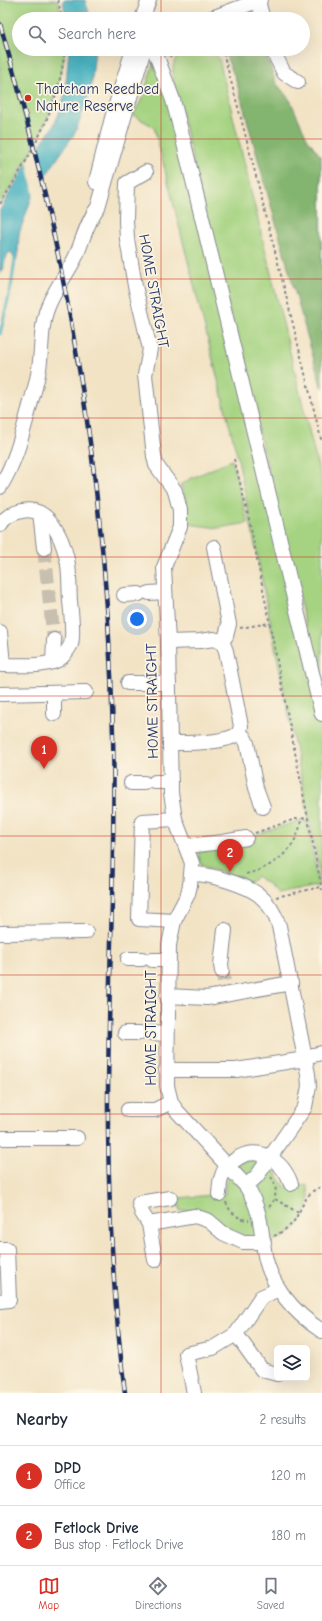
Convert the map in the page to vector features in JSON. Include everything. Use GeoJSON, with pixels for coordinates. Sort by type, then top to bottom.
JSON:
{"type":"FeatureCollection","features":[{"type":"Feature","properties":{"kind":"street"},"geometry":{"type":"LineString","coordinates":[[227,12],[259,0],[262,12]]}},
{"type":"Feature","properties":{"kind":"street"},"geometry":{"type":"LineString","coordinates":[[91,216],[90,203],[112,118],[131,56]]}},
{"type":"Feature","properties":{"kind":"street"},"geometry":{"type":"LineString","coordinates":[[0,488],[15,456],[26,422],[38,376],[46,313],[50,302],[70,270],[91,216],[98,207],[142,56]]}},
{"type":"Feature","properties":{"kind":"street"},"geometry":{"type":"LineString","coordinates":[[157,56],[173,100],[181,131],[322,714]]}},
{"type":"Feature","properties":{"kind":"street"},"geometry":{"type":"LineString","coordinates":[[276,56],[284,73],[298,82]]}},
{"type":"Feature","properties":{"kind":"street","name":"HOME STRAIGHT"},"geometry":{"type":"LineString","coordinates":[[146,172],[127,183],[127,239],[135,286],[150,349],[144,375],[154,456],[156,465],[175,491],[180,510],[180,527],[164,567],[168,642],[171,793],[175,819],[187,846],[192,863],[192,874],[188,894],[174,921],[171,934],[167,996],[166,1086],[171,1102],[176,1110],[246,1186],[257,1206],[265,1252],[269,1267],[279,1289],[297,1312],[308,1322],[322,1331]]}},
{"type":"Feature","properties":{"kind":"street"},"geometry":{"type":"LineString","coordinates":[[0,525],[4,519],[14,512],[30,509],[40,513],[52,523],[60,536],[67,559],[72,621],[71,644],[63,657],[53,662],[40,664],[1,665],[0,632]]}},
{"type":"Feature","properties":{"kind":"street"},"geometry":{"type":"LineString","coordinates":[[40,513],[44,548]]}},
{"type":"Feature","properties":{"kind":"street"},"geometry":{"type":"LineString","coordinates":[[214,547],[229,620],[229,629],[226,636],[221,641]]}},
{"type":"Feature","properties":{"kind":"street"},"geometry":{"type":"LineString","coordinates":[[124,595],[165,592]]}},
{"type":"Feature","properties":{"kind":"street"},"geometry":{"type":"LineString","coordinates":[[168,642],[214,639],[221,641],[226,651],[241,726],[239,733],[233,737],[206,742],[170,743]]}},
{"type":"Feature","properties":{"kind":"street"},"geometry":{"type":"LineString","coordinates":[[53,662],[54,640]]}},
{"type":"Feature","properties":{"kind":"street"},"geometry":{"type":"LineString","coordinates":[[128,683],[169,683]]}},
{"type":"Feature","properties":{"kind":"street"},"geometry":{"type":"LineString","coordinates":[[0,694],[86,692]]}},
{"type":"Feature","properties":{"kind":"street"},"geometry":{"type":"LineString","coordinates":[[54,693],[54,714]]}},
{"type":"Feature","properties":{"kind":"street"},"geometry":{"type":"LineString","coordinates":[[239,733],[244,737],[247,743],[256,788],[263,807]]}},
{"type":"Feature","properties":{"kind":"street"},"geometry":{"type":"LineString","coordinates":[[143,783],[171,782]]}},
{"type":"Feature","properties":{"kind":"street"},"geometry":{"type":"LineString","coordinates":[[174,921],[139,919],[142,821],[175,819]]}},
{"type":"Feature","properties":{"kind":"street"},"geometry":{"type":"LineString","coordinates":[[187,846],[246,838]]}},
{"type":"Feature","properties":{"kind":"street"},"geometry":{"type":"LineString","coordinates":[[192,874],[202,873],[249,890],[259,895],[275,915],[279,926],[291,983],[305,1058],[309,1086],[305,1107],[257,1176],[246,1186]]}},
{"type":"Feature","properties":{"kind":"street"},"geometry":{"type":"LineString","coordinates":[[224,982],[221,964],[225,930]]}},
{"type":"Feature","properties":{"kind":"street"},"geometry":{"type":"LineString","coordinates":[[0,933],[86,932]]}},
{"type":"Feature","properties":{"kind":"street"},"geometry":{"type":"LineString","coordinates":[[128,959],[169,960]]}},
{"type":"Feature","properties":{"kind":"street"},"geometry":{"type":"LineString","coordinates":[[167,996],[208,998],[224,982],[291,983]]}},
{"type":"Feature","properties":{"kind":"street"},"geometry":{"type":"LineString","coordinates":[[125,1033],[167,1034]]}},
{"type":"Feature","properties":{"kind":"street"},"geometry":{"type":"LineString","coordinates":[[166,1070],[236,1070],[305,1058],[322,1053]]}},
{"type":"Feature","properties":{"kind":"street","name":"HOME STRAIGHT"},"geometry":{"type":"LineString","coordinates":[[128,1110],[155,1110],[171,1102]]}},
{"type":"Feature","properties":{"kind":"street"},"geometry":{"type":"LineString","coordinates":[[0,1138],[77,1138]]}},
{"type":"Feature","properties":{"kind":"street"},"geometry":{"type":"LineString","coordinates":[[219,1194],[222,1175],[227,1166],[239,1157],[249,1154],[260,1154],[270,1158],[284,1168],[291,1184]]}},
{"type":"Feature","properties":{"kind":"street"},"geometry":{"type":"LineString","coordinates":[[155,1260],[149,1224],[142,1213],[139,1203],[170,1198]]}},
{"type":"Feature","properties":{"kind":"street"},"geometry":{"type":"LineString","coordinates":[[149,1224],[195,1216],[209,1221],[223,1233],[244,1242],[264,1241]]}},
{"type":"Feature","properties":{"kind":"street"},"geometry":{"type":"LineString","coordinates":[[0,1249],[7,1249],[9,1300],[0,1301]]}},
{"type":"Feature","properties":{"kind":"street"},"geometry":{"type":"LineString","coordinates":[[194,1393],[186,1354],[213,1348],[236,1334],[261,1297],[279,1289]]}},
{"type":"Feature","properties":{"kind":"street"},"geometry":{"type":"LineString","coordinates":[[236,1334],[262,1370],[274,1373]]}},
{"type":"Feature","properties":{"kind":"path"},"geometry":{"type":"LineString","coordinates":[[58,0],[61,12]]}},
{"type":"Feature","properties":{"kind":"path"},"geometry":{"type":"LineString","coordinates":[[0,204],[40,135],[52,107],[63,68],[64,56]]}},
{"type":"Feature","properties":{"kind":"path"},"geometry":{"type":"LineString","coordinates":[[224,56],[281,272],[322,443]]}},
{"type":"Feature","properties":{"kind":"path"},"geometry":{"type":"LineString","coordinates":[[234,459],[250,523],[322,890]]}},
{"type":"Feature","properties":{"kind":"path"},"geometry":{"type":"LineString","coordinates":[[229,629],[270,623]]}},
{"type":"Feature","properties":{"kind":"path"},"geometry":{"type":"LineString","coordinates":[[246,838],[248,835],[295,819],[308,817]]}},
{"type":"Feature","properties":{"kind":"path"},"geometry":{"type":"LineString","coordinates":[[224,880],[256,872],[279,859],[288,851],[295,840],[301,826],[302,819]]}},
{"type":"Feature","properties":{"kind":"path"},"geometry":{"type":"LineString","coordinates":[[263,900],[321,887]]}},
{"type":"Feature","properties":{"kind":"path"},"geometry":{"type":"LineString","coordinates":[[264,1209],[269,1207],[275,1199],[276,1187],[270,1176]]}},
{"type":"Feature","properties":{"kind":"path"},"geometry":{"type":"LineString","coordinates":[[264,1241],[284,1230],[293,1222],[310,1194],[317,1188],[322,1187]]}},
{"type":"Feature","properties":{"kind":"path"},"geometry":{"type":"LineString","coordinates":[[219,1194],[233,1213],[246,1220],[255,1220]]}},
{"type":"Feature","properties":{"kind":"path"},"geometry":{"type":"LineString","coordinates":[[275,1199],[299,1213]]}},
{"type":"Feature","properties":{"kind":"green space","name":"Thatcham Reedbed Nature Reserve"},"geometry":{"type":"Polygon","coordinates":[[[0,0],[58,0],[61,12],[12,12],[12,56],[64,56],[57,91],[42,130],[33,149],[0,204],[0,0]]]}},
{"type":"Feature","properties":{"kind":"green space"},"geometry":{"type":"Polygon","coordinates":[[[178,56],[217,56],[219,59],[322,484],[322,692],[174,83],[173,67],[178,56]]]}},
{"type":"Feature","properties":{"kind":"green space"},"geometry":{"type":"Polygon","coordinates":[[[226,56],[266,56],[276,83],[290,100],[307,138],[321,157],[322,389],[236,80],[226,56]]]}},
{"type":"Feature","properties":{"kind":"green space"},"geometry":{"type":"Polygon","coordinates":[[[154,60],[172,102],[322,721],[322,884],[238,459],[154,127],[133,115],[143,97],[154,60]]]}},
{"type":"Feature","properties":{"kind":"green space"},"geometry":{"type":"Polygon","coordinates":[[[232,460],[248,523],[218,528],[188,524],[185,499],[180,485],[232,460]]]}},
{"type":"Feature","properties":{"kind":"green space"},"geometry":{"type":"Polygon","coordinates":[[[307,821],[319,884],[317,886],[277,894],[268,884],[256,876],[251,882],[201,864],[198,852],[250,844],[249,837],[295,822],[307,821]]]}},
{"type":"Feature","properties":{"kind":"green space"},"geometry":{"type":"Polygon","coordinates":[[[259,1158],[272,1168],[286,1188],[307,1185],[309,1197],[306,1211],[299,1224],[288,1235],[275,1240],[244,1236],[192,1210],[180,1211],[178,1198],[225,1194],[225,1184],[236,1164],[259,1158]]]}},
{"type":"Feature","properties":{"kind":"water"},"geometry":{"type":"Polygon","coordinates":[[[63,0],[85,0],[89,12],[65,12],[63,0]]]}},
{"type":"Feature","properties":{"kind":"water"},"geometry":{"type":"Polygon","coordinates":[[[68,56],[94,56],[91,89],[75,133],[33,194],[19,234],[16,262],[11,252],[8,253],[0,275],[0,210],[26,165],[54,125],[65,93],[68,56]]]}},
{"type":"Feature","properties":{"kind":"pier"},"geometry":{"type":"Polygon","coordinates":[[[37,146],[45,179],[34,196],[27,161],[37,146]]]}},
{"type":"Feature","properties":{"kind":"waterway"},"geometry":{"type":"LineString","coordinates":[[0,334],[11,287],[15,259]]}},
{"type":"Feature","properties":{"kind":"tunnel"},"geometry":{"type":"LineString","coordinates":[[44,548],[54,640]]}},
{"type":"Feature","properties":{"kind":"tunnel"},"geometry":{"type":"LineString","coordinates":[[222,971],[224,981]]}},
{"type":"Feature","properties":{"kind":"railway"},"geometry":{"type":"LineString","coordinates":[[0,24],[24,110],[46,198],[64,286],[80,375],[93,465],[103,555],[109,645],[114,784],[108,1130],[115,1295],[125,1393]]}},
{"type":"Feature","properties":{"kind":"place","name":"Thatcham Reedbed Nature Reserve"},"geometry":{"type":"Point","coordinates":[28,98]}},
{"type":"Feature","properties":{"kind":"place","name":"DPD"},"geometry":{"type":"Point","coordinates":[44,769]}},
{"type":"Feature","properties":{"kind":"place","name":"Fetlock Drive"},"geometry":{"type":"Point","coordinates":[230,872]}}]}
